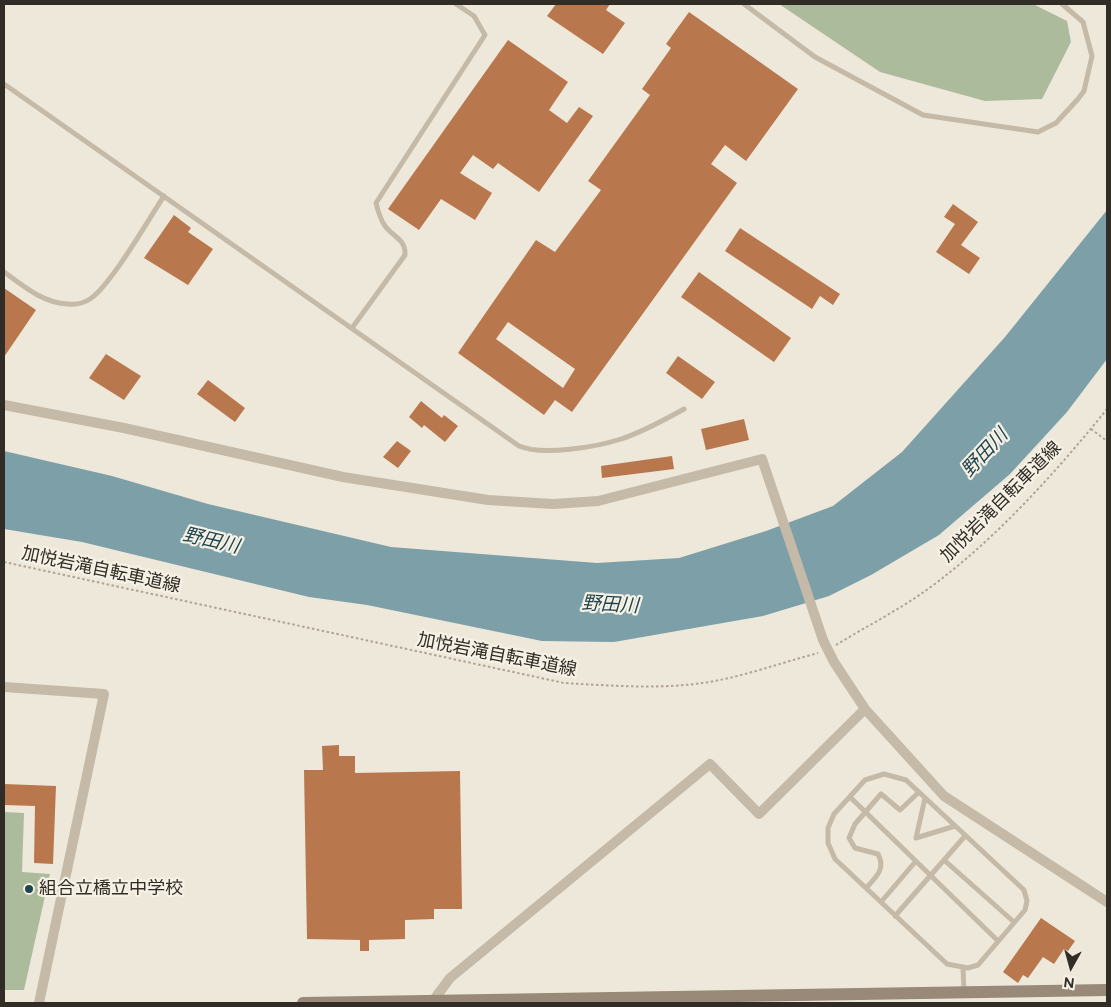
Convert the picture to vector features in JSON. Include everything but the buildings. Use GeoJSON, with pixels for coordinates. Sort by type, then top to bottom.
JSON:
{"type":"FeatureCollection","features":[{"type":"Feature","properties":{"kind":"street"},"geometry":{"type":"LineString","coordinates":[[4,405],[116,426],[343,477],[488,500],[553,504],[598,501],[762,459],[823,640],[865,709],[944,796],[1107,902]]}},
{"type":"Feature","properties":{"kind":"street"},"geometry":{"type":"LineString","coordinates":[[4,687],[104,694],[39,1003]]}},
{"type":"Feature","properties":{"kind":"street"},"geometry":{"type":"LineString","coordinates":[[433,1001],[450,978],[710,764],[759,814],[865,709]]}},
{"type":"Feature","properties":{"kind":"street"},"geometry":{"type":"LineString","coordinates":[[303,1003],[705,999],[1107,990]]}},
{"type":"Feature","properties":{"kind":"lane"},"geometry":{"type":"LineString","coordinates":[[352,328],[405,255],[405,246],[386,226],[378,214],[376,203],[485,35],[474,16],[456,4]]}},
{"type":"Feature","properties":{"kind":"lane"},"geometry":{"type":"LineString","coordinates":[[744,4],[815,58],[923,115],[1038,132],[1056,123],[1081,95],[1092,56],[1083,22],[1062,4]]}},
{"type":"Feature","properties":{"kind":"lane"},"geometry":{"type":"LineString","coordinates":[[4,86],[164,196],[518,446],[528,450],[556,451],[621,439],[684,410]]}},
{"type":"Feature","properties":{"kind":"lane"},"geometry":{"type":"LineString","coordinates":[[4,272],[38,296],[52,302],[78,304],[90,299],[120,262],[164,196]]}},
{"type":"Feature","properties":{"kind":"lane"},"geometry":{"type":"LineString","coordinates":[[884,774],[906,780],[1024,890],[1027,901],[1025,910],[978,964],[963,968],[947,964],[835,859],[828,843],[828,828],[834,814],[850,797],[866,780],[884,774]]}},
{"type":"Feature","properties":{"kind":"lane"},"geometry":{"type":"LineString","coordinates":[[866,888],[879,873],[882,866],[878,854],[855,848],[849,838],[852,828],[864,811],[881,794],[900,810],[919,792]]}},
{"type":"Feature","properties":{"kind":"lane"},"geometry":{"type":"LineString","coordinates":[[850,797],[998,941]]}},
{"type":"Feature","properties":{"kind":"lane"},"geometry":{"type":"LineString","coordinates":[[925,798],[916,838],[955,826]]}},
{"type":"Feature","properties":{"kind":"lane"},"geometry":{"type":"LineString","coordinates":[[896,916],[965,836]]}},
{"type":"Feature","properties":{"kind":"lane"},"geometry":{"type":"LineString","coordinates":[[944,860],[1014,922]]}},
{"type":"Feature","properties":{"kind":"lane"},"geometry":{"type":"LineString","coordinates":[[881,902],[916,861]]}},
{"type":"Feature","properties":{"kind":"lane"},"geometry":{"type":"LineString","coordinates":[[963,968],[964,992]]}},
{"type":"Feature","properties":{"kind":"path","name":"加悦岩滝自転車道線"},"geometry":{"type":"LineString","coordinates":[[4,562],[564,683],[629,686],[688,684],[728,678],[828,651],[914,598],[978,548],[1107,409]]}},
{"type":"Feature","properties":{"kind":"path"},"geometry":{"type":"LineString","coordinates":[[1090,429],[1107,441]]}},
{"type":"Feature","properties":{"kind":"green space"},"geometry":{"type":"Polygon","coordinates":[[[779,4],[1033,4],[1067,21],[1071,42],[1042,99],[985,101],[880,72],[779,4]]]}},
{"type":"Feature","properties":{"kind":"green space"},"geometry":{"type":"Polygon","coordinates":[[[4,812],[24,813],[22,872],[50,874],[24,990],[4,990],[4,812]]]}},
{"type":"Feature","properties":{"kind":"water","name":"野田川"},"geometry":{"type":"Polygon","coordinates":[[[1107,210],[1107,359],[1067,412],[1010,474],[939,535],[871,575],[829,596],[763,616],[614,642],[542,641],[367,605],[309,597],[82,542],[4,529],[4,451],[112,476],[208,504],[391,547],[597,563],[679,558],[766,531],[833,506],[902,452],[1005,337],[1107,210]]]}},
{"type":"Feature","properties":{"kind":"place","name":"組合立橋立中学校"},"geometry":{"type":"Point","coordinates":[29,889]}}]}
